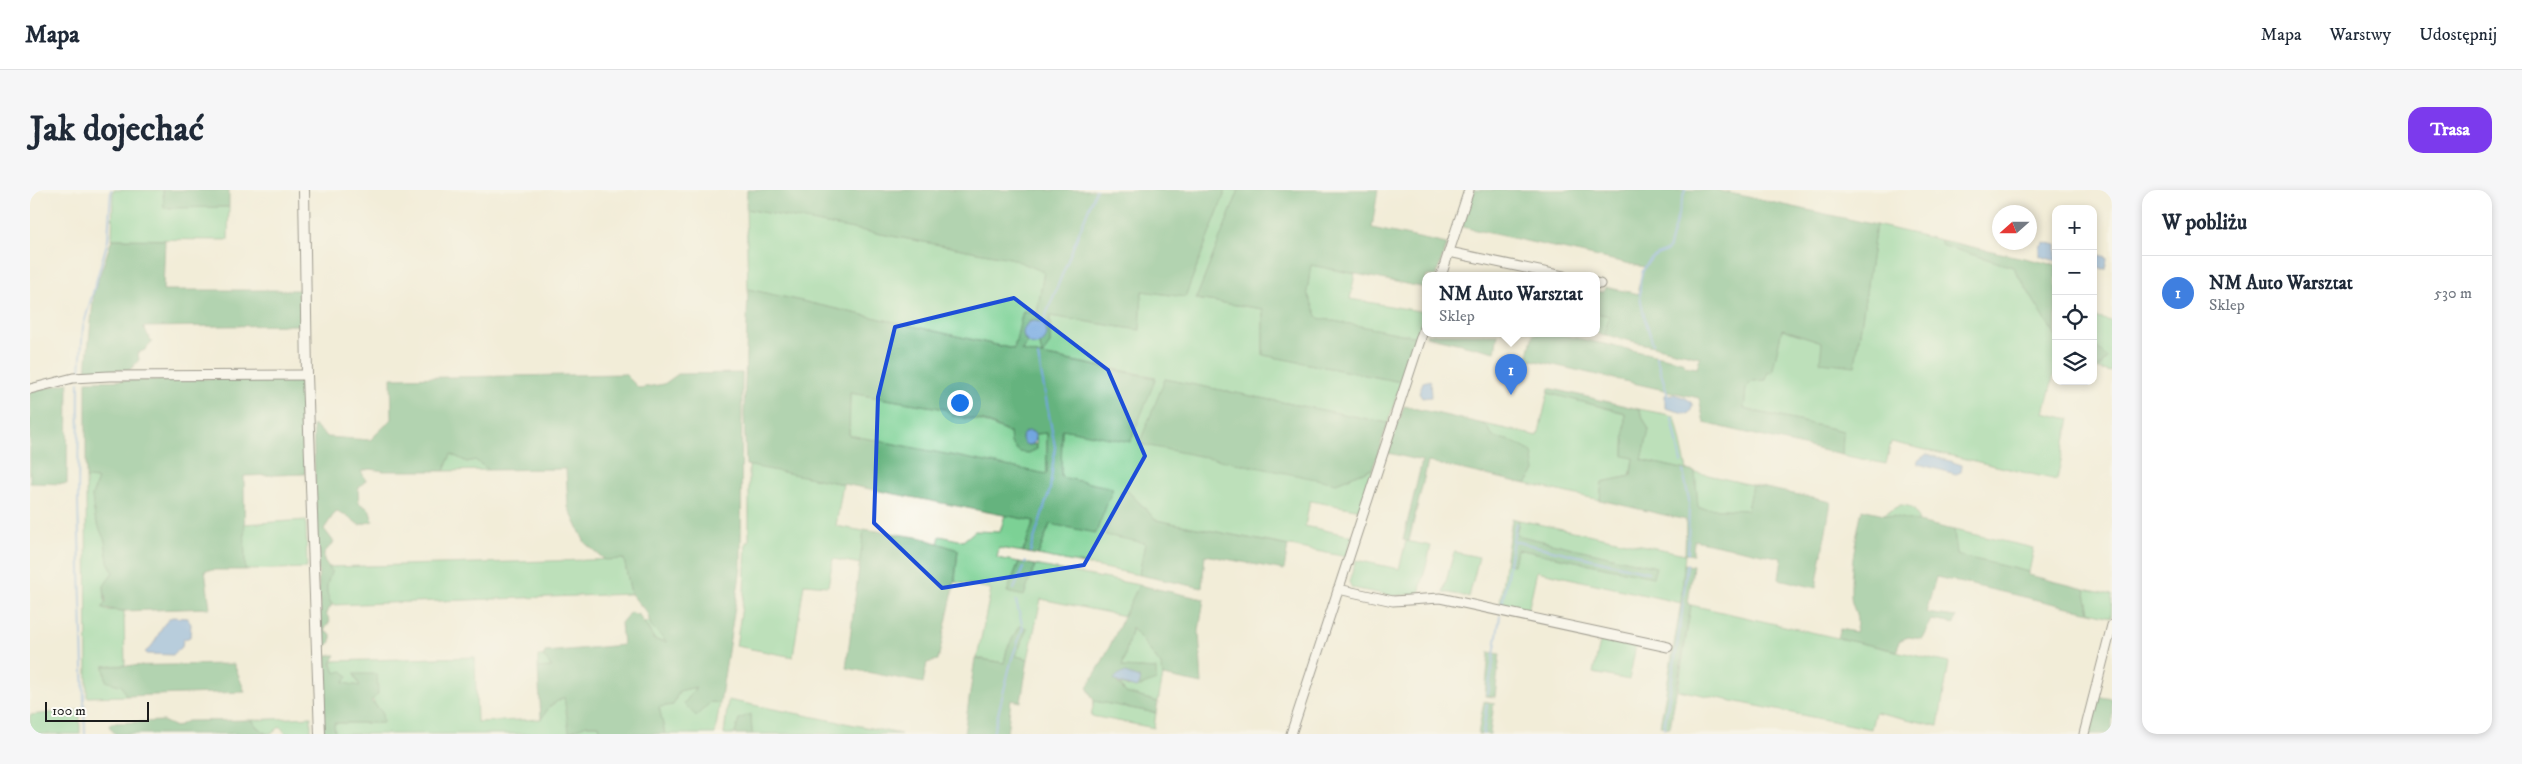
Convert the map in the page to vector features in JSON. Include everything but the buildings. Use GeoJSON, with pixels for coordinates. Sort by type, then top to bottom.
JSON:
{"type":"FeatureCollection","features":[{"type":"Feature","properties":{"kind":"street"},"geometry":{"type":"LineString","coordinates":[[304,190],[307,374],[320,734]]}},
{"type":"Feature","properties":{"kind":"street"},"geometry":{"type":"LineString","coordinates":[[1442,272],[1469,190]]}},
{"type":"Feature","properties":{"kind":"street"},"geometry":{"type":"LineString","coordinates":[[1449,252],[1544,272]]}},
{"type":"Feature","properties":{"kind":"street"},"geometry":{"type":"LineString","coordinates":[[1291,734],[1422,334]]}},
{"type":"Feature","properties":{"kind":"street"},"geometry":{"type":"LineString","coordinates":[[30,389],[73,378],[109,376],[307,374]]}},
{"type":"Feature","properties":{"kind":"street"},"geometry":{"type":"LineString","coordinates":[[1338,589],[1393,601],[1440,598],[1668,647]]}},
{"type":"Feature","properties":{"kind":"street"},"geometry":{"type":"LineString","coordinates":[[2084,734],[2112,625]]}},
{"type":"Feature","properties":{"kind":"highlighted area"},"geometry":{"type":"Polygon","coordinates":[[[1014,298],[1108,370],[1145,456],[1084,565],[942,588],[874,523],[878,397],[895,327],[1014,298]]]}},
{"type":"Feature","properties":{"kind":"green space"},"geometry":{"type":"Polygon","coordinates":[[[113,190],[163,190],[164,208],[229,207],[228,240],[112,239],[113,190]]]}},
{"type":"Feature","properties":{"kind":"green space"},"geometry":{"type":"Polygon","coordinates":[[[163,190],[229,190],[229,207],[164,208],[163,190]]]}},
{"type":"Feature","properties":{"kind":"green space"},"geometry":{"type":"Polygon","coordinates":[[[747,190],[1226,190],[1185,297],[1142,291],[1140,330],[1050,316],[1050,344],[1042,355],[1156,378],[1130,442],[1062,429],[1061,477],[1113,488],[1096,533],[1050,524],[1038,555],[1023,552],[1034,521],[746,465],[744,414],[748,289],[1014,349],[1023,311],[1037,313],[1044,272],[1010,258],[746,209],[747,190]],[[1030,321],[1026,326],[1024,338],[1027,343],[1021,351],[1042,355],[1040,345],[1046,329],[1037,322],[1030,321]],[[850,393],[849,435],[1047,474],[1047,433],[1036,434],[1031,431],[1029,445],[1036,444],[1037,449],[1029,453],[1019,452],[1011,443],[1010,433],[984,421],[952,416],[945,409],[850,393]]]}},
{"type":"Feature","properties":{"kind":"green space"},"geometry":{"type":"Polygon","coordinates":[[[1226,190],[1239,190],[1196,299],[1263,309],[1263,355],[1401,382],[1388,423],[1165,379],[1336,483],[1373,468],[1361,510],[1310,501],[1305,526],[1352,536],[1347,557],[1156,520],[1128,491],[1145,543],[1139,575],[1038,555],[1050,524],[1112,488],[1061,478],[1062,429],[1156,377],[1021,351],[1027,343],[1040,345],[1042,354],[1051,329],[1050,316],[1140,330],[1142,291],[1185,297],[1226,190]]]}},
{"type":"Feature","properties":{"kind":"green space"},"geometry":{"type":"Polygon","coordinates":[[[1239,190],[1378,190],[1372,228],[1447,244],[1437,272],[1422,272],[1422,287],[1311,265],[1307,292],[1318,318],[1417,337],[1401,382],[1263,355],[1263,309],[1196,299],[1239,190]]]}},
{"type":"Feature","properties":{"kind":"green space"},"geometry":{"type":"Polygon","coordinates":[[[1474,190],[1716,190],[1876,225],[1855,366],[1820,362],[1822,342],[1782,329],[1772,373],[1768,372],[1766,380],[1753,381],[1746,388],[1744,409],[1843,431],[1842,455],[1704,423],[1699,398],[1527,359],[1532,337],[1573,337],[1682,361],[1685,366],[1697,368],[1700,357],[1605,335],[1609,316],[1600,314],[1600,292],[1603,292],[1605,287],[1639,294],[1638,289],[1644,267],[1462,227],[1474,190]]]}},
{"type":"Feature","properties":{"kind":"green space"},"geometry":{"type":"Polygon","coordinates":[[[746,209],[1010,258],[1044,271],[1037,314],[1023,311],[1014,349],[748,289],[746,209]]]}},
{"type":"Feature","properties":{"kind":"green space"},"geometry":{"type":"Polygon","coordinates":[[[1876,225],[1941,240],[1942,245],[2013,267],[2052,330],[2052,382],[2044,413],[2070,419],[2057,480],[1891,442],[1886,464],[1842,455],[1843,431],[1744,409],[1746,387],[1753,381],[1766,380],[1768,372],[1772,372],[1782,329],[1822,342],[1855,366],[1876,225]]]}},
{"type":"Feature","properties":{"kind":"green space"},"geometry":{"type":"Polygon","coordinates":[[[112,239],[165,240],[163,290],[301,290],[302,325],[143,327],[152,342],[145,350],[138,353],[139,360],[130,370],[86,371],[94,292],[112,239]]]}},
{"type":"Feature","properties":{"kind":"green space"},"geometry":{"type":"Polygon","coordinates":[[[1941,240],[2052,264],[2052,330],[2013,267],[1941,245],[1941,240]]]}},
{"type":"Feature","properties":{"kind":"green space"},"geometry":{"type":"Polygon","coordinates":[[[1311,265],[1355,274],[1350,299],[1422,311],[1422,321],[1417,337],[1318,318],[1307,292],[1311,265]]]}},
{"type":"Feature","properties":{"kind":"green space"},"geometry":{"type":"Polygon","coordinates":[[[1600,314],[1609,316],[1605,335],[1600,334],[1600,314]]]}},
{"type":"Feature","properties":{"kind":"green space"},"geometry":{"type":"Polygon","coordinates":[[[2097,318],[2112,321],[2112,372],[2098,369],[2107,358],[2097,347],[2097,318]]]}},
{"type":"Feature","properties":{"kind":"green space"},"geometry":{"type":"Polygon","coordinates":[[[1430,337],[1498,337],[1495,352],[1430,337]]]}},
{"type":"Feature","properties":{"kind":"green space"},"geometry":{"type":"Polygon","coordinates":[[[2097,347],[2107,358],[2097,369],[2097,347]]]}},
{"type":"Feature","properties":{"kind":"green space"},"geometry":{"type":"Polygon","coordinates":[[[742,373],[741,568],[720,703],[711,702],[696,716],[684,704],[696,687],[679,691],[673,705],[659,707],[665,734],[601,734],[599,725],[587,725],[569,732],[564,697],[550,706],[541,719],[538,668],[552,667],[543,656],[545,652],[623,645],[621,623],[630,612],[639,615],[655,640],[667,642],[651,626],[647,613],[631,594],[624,559],[605,560],[585,543],[568,507],[566,469],[489,470],[475,460],[467,462],[451,454],[444,471],[384,471],[370,469],[361,471],[366,480],[358,489],[359,503],[369,509],[373,521],[359,525],[346,515],[336,511],[324,529],[334,542],[324,553],[324,560],[332,572],[327,588],[332,605],[326,613],[330,621],[324,631],[331,634],[331,642],[321,650],[313,425],[328,437],[370,440],[392,419],[391,378],[625,374],[639,388],[664,384],[678,374],[742,373]]]}},
{"type":"Feature","properties":{"kind":"green space"},"geometry":{"type":"Polygon","coordinates":[[[303,377],[305,474],[244,476],[245,570],[205,570],[210,608],[124,611],[102,608],[106,601],[104,586],[113,572],[108,561],[105,541],[95,518],[92,496],[98,479],[86,478],[86,381],[303,377]]]}},
{"type":"Feature","properties":{"kind":"green space"},"geometry":{"type":"Polygon","coordinates":[[[1165,379],[1388,423],[1373,468],[1336,483],[1139,444],[1165,379]]]}},
{"type":"Feature","properties":{"kind":"green space"},"geometry":{"type":"Polygon","coordinates":[[[68,383],[67,484],[30,483],[30,391],[68,383]]]}},
{"type":"Feature","properties":{"kind":"green space"},"geometry":{"type":"Polygon","coordinates":[[[1549,388],[1639,409],[1649,430],[1642,460],[1695,472],[1698,508],[1747,510],[1752,485],[1831,502],[1816,588],[1779,579],[1782,558],[1694,540],[1693,555],[1685,554],[1686,520],[1600,500],[1602,482],[1631,476],[1633,458],[1624,456],[1625,413],[1548,393],[1549,388]]]}},
{"type":"Feature","properties":{"kind":"green space"},"geometry":{"type":"Polygon","coordinates":[[[850,393],[946,409],[960,417],[982,421],[1037,449],[1036,434],[1047,433],[1047,475],[849,435],[850,393]]]}},
{"type":"Feature","properties":{"kind":"green space"},"geometry":{"type":"Polygon","coordinates":[[[1548,393],[1625,413],[1624,455],[1633,458],[1630,476],[1602,482],[1600,500],[1526,484],[1535,471],[1511,441],[1494,437],[1484,424],[1538,436],[1548,393]]]}},
{"type":"Feature","properties":{"kind":"green space"},"geometry":{"type":"Polygon","coordinates":[[[1404,406],[1484,424],[1494,437],[1511,441],[1532,452],[1535,471],[1526,484],[1428,462],[1409,541],[1403,540],[1422,461],[1388,453],[1404,406]]]}},
{"type":"Feature","properties":{"kind":"green space"},"geometry":{"type":"Polygon","coordinates":[[[1639,409],[1675,416],[1687,470],[1642,460],[1649,430],[1639,409]]]}},
{"type":"Feature","properties":{"kind":"green space"},"geometry":{"type":"Polygon","coordinates":[[[451,454],[467,462],[475,460],[489,470],[444,471],[451,454]]]}},
{"type":"Feature","properties":{"kind":"green space"},"geometry":{"type":"Polygon","coordinates":[[[749,465],[843,484],[836,526],[864,531],[861,564],[833,559],[828,586],[804,584],[793,657],[736,646],[744,593],[746,542],[749,542],[749,465]]]}},
{"type":"Feature","properties":{"kind":"green space"},"geometry":{"type":"Polygon","coordinates":[[[1695,472],[1752,485],[1747,510],[1698,508],[1695,472]]]}},
{"type":"Feature","properties":{"kind":"green space"},"geometry":{"type":"Polygon","coordinates":[[[86,478],[98,479],[92,496],[95,518],[105,541],[108,561],[113,572],[104,586],[105,610],[124,611],[125,665],[104,666],[106,680],[123,686],[126,696],[87,697],[86,478]]]}},
{"type":"Feature","properties":{"kind":"green space"},"geometry":{"type":"Polygon","coordinates":[[[1122,490],[1128,491],[1156,520],[1288,546],[1284,570],[1205,555],[1202,588],[1139,575],[1145,543],[1105,535],[1122,490]]]}},
{"type":"Feature","properties":{"kind":"green space"},"geometry":{"type":"Polygon","coordinates":[[[1900,505],[1911,507],[1917,514],[1919,522],[1884,514],[1900,505]]]}},
{"type":"Feature","properties":{"kind":"green space"},"geometry":{"type":"Polygon","coordinates":[[[1862,509],[1954,530],[1956,555],[2029,572],[2029,575],[2085,589],[2090,612],[1936,577],[1926,613],[1956,617],[1954,624],[1932,620],[1922,639],[1908,637],[1899,641],[1897,651],[1837,638],[1840,629],[1855,632],[1857,625],[1851,600],[1851,573],[1862,509]]]}},
{"type":"Feature","properties":{"kind":"green space"},"geometry":{"type":"Polygon","coordinates":[[[1005,515],[1034,521],[1023,552],[999,548],[997,558],[1019,562],[1007,592],[1024,595],[1035,565],[1139,585],[1124,616],[1041,599],[1028,659],[1016,656],[1027,628],[1019,626],[1007,649],[1004,663],[977,658],[991,589],[955,582],[958,550],[938,544],[940,536],[963,541],[975,531],[1000,532],[1005,515]]]}},
{"type":"Feature","properties":{"kind":"green space"},"geometry":{"type":"Polygon","coordinates":[[[1512,518],[1519,520],[1516,535],[1656,567],[1653,577],[1517,549],[1514,565],[1505,563],[1512,518]]]}},
{"type":"Feature","properties":{"kind":"green space"},"geometry":{"type":"Polygon","coordinates":[[[306,520],[307,568],[245,570],[244,524],[306,520]]]}},
{"type":"Feature","properties":{"kind":"green space"},"geometry":{"type":"Polygon","coordinates":[[[1519,520],[1685,554],[1681,603],[1537,571],[1528,611],[1500,604],[1505,563],[1514,565],[1517,549],[1653,577],[1656,567],[1516,535],[1519,520]]]}},
{"type":"Feature","properties":{"kind":"green space"},"geometry":{"type":"Polygon","coordinates":[[[864,529],[923,538],[958,550],[954,586],[938,660],[927,663],[923,683],[846,668],[864,529]]]}},
{"type":"Feature","properties":{"kind":"green space"},"geometry":{"type":"Polygon","coordinates":[[[1954,530],[2034,548],[2029,572],[1956,555],[1954,530]]]}},
{"type":"Feature","properties":{"kind":"green space"},"geometry":{"type":"Polygon","coordinates":[[[1406,541],[1431,546],[1419,594],[1392,596],[1352,588],[1349,582],[1356,560],[1399,569],[1406,541]]]}},
{"type":"Feature","properties":{"kind":"green space"},"geometry":{"type":"Polygon","coordinates":[[[1454,552],[1479,557],[1469,597],[1443,592],[1454,552]]]}},
{"type":"Feature","properties":{"kind":"green space"},"geometry":{"type":"Polygon","coordinates":[[[624,559],[631,594],[332,605],[327,592],[328,581],[332,572],[329,567],[624,559]]]}},
{"type":"Feature","properties":{"kind":"green space"},"geometry":{"type":"Polygon","coordinates":[[[1019,562],[1035,565],[1024,596],[1007,592],[1019,562]]]}},
{"type":"Feature","properties":{"kind":"green space"},"geometry":{"type":"Polygon","coordinates":[[[1684,564],[1693,566],[1688,604],[1691,605],[1670,728],[1660,726],[1681,603],[1684,564]]]}},
{"type":"Feature","properties":{"kind":"green space"},"geometry":{"type":"Polygon","coordinates":[[[1139,585],[1204,599],[1199,631],[1202,684],[1163,676],[1161,665],[1132,627],[1122,667],[1156,669],[1156,680],[1136,688],[1140,683],[1139,678],[1115,680],[1126,693],[1158,702],[1156,713],[1094,701],[1087,687],[1101,664],[1139,585]]]}},
{"type":"Feature","properties":{"kind":"green space"},"geometry":{"type":"Polygon","coordinates":[[[2085,589],[2112,595],[2111,617],[2090,612],[2085,589]]]}},
{"type":"Feature","properties":{"kind":"green space"},"geometry":{"type":"Polygon","coordinates":[[[1691,605],[1949,663],[1938,726],[1875,712],[1871,729],[1678,690],[1691,605]]]}},
{"type":"Feature","properties":{"kind":"green space"},"geometry":{"type":"Polygon","coordinates":[[[644,622],[650,622],[668,642],[655,640],[644,622]]]}},
{"type":"Feature","properties":{"kind":"green space"},"geometry":{"type":"Polygon","coordinates":[[[1019,626],[1027,628],[1016,656],[1028,659],[1021,702],[1011,700],[1007,734],[964,734],[975,658],[1004,663],[1007,649],[1019,626]]]}},
{"type":"Feature","properties":{"kind":"green space"},"geometry":{"type":"Polygon","coordinates":[[[1132,627],[1161,665],[1163,676],[1158,702],[1126,693],[1119,683],[1128,687],[1156,669],[1122,667],[1132,627]]]}},
{"type":"Feature","properties":{"kind":"green space"},"geometry":{"type":"Polygon","coordinates":[[[1601,638],[1636,646],[1629,680],[1593,673],[1601,638]]]}},
{"type":"Feature","properties":{"kind":"green space"},"geometry":{"type":"Polygon","coordinates":[[[1489,652],[1500,654],[1495,697],[1485,696],[1489,652]]]}},
{"type":"Feature","properties":{"kind":"green space"},"geometry":{"type":"Polygon","coordinates":[[[327,655],[336,655],[331,663],[335,673],[343,671],[348,677],[343,683],[360,686],[354,674],[377,674],[378,694],[371,701],[382,712],[383,723],[334,723],[335,734],[323,734],[320,661],[327,655]]]}},
{"type":"Feature","properties":{"kind":"green space"},"geometry":{"type":"Polygon","coordinates":[[[538,656],[543,656],[552,667],[538,668],[538,656]]]}},
{"type":"Feature","properties":{"kind":"green space"},"geometry":{"type":"Polygon","coordinates":[[[475,657],[477,722],[541,719],[550,706],[564,697],[587,725],[599,725],[601,734],[335,734],[334,723],[382,723],[375,704],[354,674],[360,686],[342,683],[347,677],[335,674],[332,661],[475,657]]]}},
{"type":"Feature","properties":{"kind":"green space"},"geometry":{"type":"Polygon","coordinates":[[[234,664],[245,692],[126,696],[122,686],[106,681],[104,666],[234,664]]]}},
{"type":"Feature","properties":{"kind":"green space"},"geometry":{"type":"Polygon","coordinates":[[[696,687],[711,702],[720,703],[715,734],[665,734],[659,707],[673,705],[679,691],[696,687]]]}},
{"type":"Feature","properties":{"kind":"green space"},"geometry":{"type":"Polygon","coordinates":[[[2097,696],[2112,699],[2112,734],[2088,734],[2097,696]]]}},
{"type":"Feature","properties":{"kind":"green space"},"geometry":{"type":"Polygon","coordinates":[[[728,700],[901,734],[752,734],[751,715],[739,719],[735,734],[724,734],[728,700]]]}},
{"type":"Feature","properties":{"kind":"green space"},"geometry":{"type":"Polygon","coordinates":[[[1094,701],[1156,713],[1154,728],[1091,716],[1094,701]]]}},
{"type":"Feature","properties":{"kind":"green space"},"geometry":{"type":"Polygon","coordinates":[[[1484,701],[1494,703],[1490,734],[1478,734],[1484,701]]]}},
{"type":"Feature","properties":{"kind":"green space"},"geometry":{"type":"Polygon","coordinates":[[[80,710],[80,734],[30,734],[30,715],[80,710]]]}},
{"type":"Feature","properties":{"kind":"green space"},"geometry":{"type":"Polygon","coordinates":[[[751,714],[752,734],[735,734],[739,719],[751,714]]]}},
{"type":"Feature","properties":{"kind":"green space"},"geometry":{"type":"Polygon","coordinates":[[[311,717],[311,734],[286,734],[280,726],[274,732],[267,734],[257,727],[252,720],[311,717]]]}},
{"type":"Feature","properties":{"kind":"green space"},"geometry":{"type":"Polygon","coordinates":[[[252,720],[257,727],[267,734],[115,734],[109,726],[111,723],[163,721],[176,727],[187,721],[252,720]]]}},
{"type":"Feature","properties":{"kind":"water"},"geometry":{"type":"Polygon","coordinates":[[[2044,242],[2052,244],[2052,260],[2040,256],[2040,246],[2044,242]]]}},
{"type":"Feature","properties":{"kind":"water"},"geometry":{"type":"Polygon","coordinates":[[[2097,254],[2107,257],[2106,269],[2097,268],[2097,254]]]}},
{"type":"Feature","properties":{"kind":"water"},"geometry":{"type":"Polygon","coordinates":[[[1035,321],[1043,325],[1047,333],[1043,341],[1035,345],[1027,341],[1023,333],[1027,325],[1035,321]]]}},
{"type":"Feature","properties":{"kind":"water"},"geometry":{"type":"Polygon","coordinates":[[[1430,380],[1431,397],[1422,398],[1419,393],[1423,382],[1430,380]]]}},
{"type":"Feature","properties":{"kind":"water"},"geometry":{"type":"Polygon","coordinates":[[[1673,394],[1689,400],[1692,406],[1688,414],[1665,408],[1665,395],[1673,394]]]}},
{"type":"Feature","properties":{"kind":"water"},"geometry":{"type":"Polygon","coordinates":[[[1026,431],[1032,431],[1036,438],[1032,445],[1026,445],[1022,441],[1022,435],[1026,431]]]}},
{"type":"Feature","properties":{"kind":"water"},"geometry":{"type":"Polygon","coordinates":[[[1927,454],[1962,465],[1961,472],[1956,474],[1918,464],[1917,461],[1927,454]]]}},
{"type":"Feature","properties":{"kind":"water"},"geometry":{"type":"Polygon","coordinates":[[[172,617],[187,618],[191,624],[190,637],[183,640],[182,647],[173,655],[147,654],[145,652],[153,644],[167,620],[172,617]]]}},
{"type":"Feature","properties":{"kind":"water"},"geometry":{"type":"Polygon","coordinates":[[[1125,673],[1139,678],[1140,684],[1136,688],[1119,683],[1114,679],[1119,674],[1125,673]]]}},
{"type":"Feature","properties":{"kind":"waterway"},"geometry":{"type":"LineString","coordinates":[[80,372],[83,327],[108,240],[111,190]]}},
{"type":"Feature","properties":{"kind":"waterway"},"geometry":{"type":"LineString","coordinates":[[1042,325],[1096,190]]}},
{"type":"Feature","properties":{"kind":"waterway"},"geometry":{"type":"LineString","coordinates":[[1653,344],[1643,313],[1640,290],[1641,279],[1644,269],[1650,260],[1668,250],[1685,190]]}},
{"type":"Feature","properties":{"kind":"waterway"},"geometry":{"type":"LineString","coordinates":[[1030,552],[1050,489],[1055,447],[1038,356]]}},
{"type":"Feature","properties":{"kind":"waterway"},"geometry":{"type":"LineString","coordinates":[[1656,356],[1668,396]]}},
{"type":"Feature","properties":{"kind":"waterway"},"geometry":{"type":"LineString","coordinates":[[79,383],[78,503],[85,734]]}},
{"type":"Feature","properties":{"kind":"waterway"},"geometry":{"type":"LineString","coordinates":[[1672,418],[1681,462]]}},
{"type":"Feature","properties":{"kind":"waterway"},"geometry":{"type":"LineString","coordinates":[[1683,471],[1689,500],[1688,554]]}},
{"type":"Feature","properties":{"kind":"waterway"},"geometry":{"type":"LineString","coordinates":[[1502,605],[1516,523]]}},
{"type":"Feature","properties":{"kind":"waterway"},"geometry":{"type":"LineString","coordinates":[[1513,541],[1648,572]]}},
{"type":"Feature","properties":{"kind":"waterway"},"geometry":{"type":"LineString","coordinates":[[1664,728],[1681,621],[1687,564]]}},
{"type":"Feature","properties":{"kind":"waterway"},"geometry":{"type":"LineString","coordinates":[[1014,589],[1023,568]]}},
{"type":"Feature","properties":{"kind":"waterway"},"geometry":{"type":"LineString","coordinates":[[993,734],[1012,658],[1023,628],[1016,601]]}},
{"type":"Feature","properties":{"kind":"waterway"},"geometry":{"type":"LineString","coordinates":[[1488,694],[1500,616]]}},
{"type":"Feature","properties":{"kind":"waterway"},"geometry":{"type":"LineString","coordinates":[[1483,734],[1487,704]]}},
{"type":"Feature","properties":{"kind":"place","name":"NM Auto Warsztat"},"geometry":{"type":"Point","coordinates":[1511,395]}}]}
